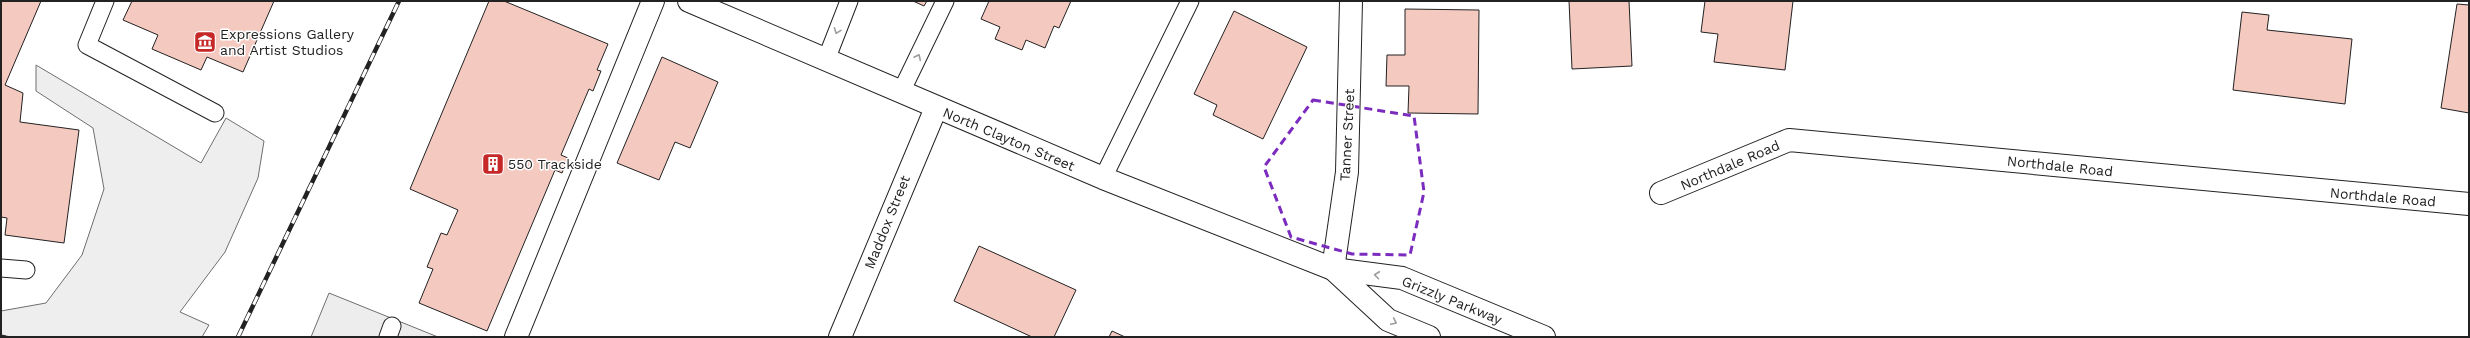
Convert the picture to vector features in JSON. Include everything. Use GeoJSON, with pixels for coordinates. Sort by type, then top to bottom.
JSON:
{"type":"FeatureCollection","features":[{"type":"Feature","properties":{"kind":"street"},"geometry":{"type":"LineString","coordinates":[[516,337],[653,1]]}},
{"type":"Feature","properties":{"kind":"street","name":"North Clayton Street"},"geometry":{"type":"LineString","coordinates":[[689,1],[936,108],[1103,178],[1333,269]]}},
{"type":"Feature","properties":{"kind":"street","name":"Tanner Street"},"geometry":{"type":"LineString","coordinates":[[1333,269],[1347,172],[1351,1]]}},
{"type":"Feature","properties":{"kind":"street","name":"Maddox Street"},"geometry":{"type":"LineString","coordinates":[[840,337],[936,108]]}},
{"type":"Feature","properties":{"kind":"street","name":"Northdale Road"},"geometry":{"type":"LineString","coordinates":[[1662,193],[1789,140],[2469,204]]}},
{"type":"Feature","properties":{"kind":"street"},"geometry":{"type":"LineString","coordinates":[[1333,269],[1388,320],[1429,337]]}},
{"type":"Feature","properties":{"kind":"street","name":"Grizzly Parkway"},"geometry":{"type":"LineString","coordinates":[[1333,269],[1402,278],[1544,337]]}},
{"type":"Feature","properties":{"kind":"lane"},"geometry":{"type":"LineString","coordinates":[[105,1],[87,45],[215,113]]}},
{"type":"Feature","properties":{"kind":"lane"},"geometry":{"type":"LineString","coordinates":[[826,60],[849,1]]}},
{"type":"Feature","properties":{"kind":"lane"},"geometry":{"type":"LineString","coordinates":[[901,92],[945,1]]}},
{"type":"Feature","properties":{"kind":"lane"},"geometry":{"type":"LineString","coordinates":[[1103,178],[1190,1]]}},
{"type":"Feature","properties":{"kind":"lane"},"geometry":{"type":"LineString","coordinates":[[1,268],[26,270]]}},
{"type":"Feature","properties":{"kind":"highlighted area"},"geometry":{"type":"Polygon","coordinates":[[[1313,100],[1414,116],[1424,192],[1410,255],[1352,254],[1291,237],[1264,167],[1313,100]]]}},
{"type":"Feature","properties":{"kind":"shaded area"},"geometry":{"type":"Polygon","coordinates":[[[36,65],[201,163],[226,118],[264,141],[258,178],[225,252],[180,312],[209,325],[202,337],[11,337],[1,335],[1,311],[46,303],[82,255],[104,189],[93,128],[36,91],[36,65]]]}},
{"type":"Feature","properties":{"kind":"shaded area"},"geometry":{"type":"Polygon","coordinates":[[[329,293],[438,337],[311,337],[329,293]]]}},
{"type":"Feature","properties":{"kind":"building"},"geometry":{"type":"Polygon","coordinates":[[[1,1],[41,1],[5,85],[23,93],[20,122],[79,130],[64,243],[5,235],[7,218],[1,217],[1,1]]]}},
{"type":"Feature","properties":{"kind":"building","name":"Expressions Gallery and Artist Studios"},"geometry":{"type":"Polygon","coordinates":[[[132,1],[274,1],[243,72],[207,57],[201,70],[152,49],[158,35],[123,20],[132,1]]]}},
{"type":"Feature","properties":{"kind":"building","name":"550 Trackside"},"geometry":{"type":"Polygon","coordinates":[[[489,1],[504,1],[608,44],[597,70],[601,71],[593,91],[589,89],[561,155],[568,158],[562,173],[555,170],[487,331],[419,303],[433,269],[427,267],[441,233],[447,235],[458,210],[410,189],[489,1]]]}},
{"type":"Feature","properties":{"kind":"building"},"geometry":{"type":"Polygon","coordinates":[[[913,1],[927,1],[924,6],[913,1]]]}},
{"type":"Feature","properties":{"kind":"building"},"geometry":{"type":"Polygon","coordinates":[[[989,1],[1071,1],[1059,28],[1054,26],[1045,48],[1026,40],[1022,50],[995,39],[1000,27],[981,19],[989,1]]]}},
{"type":"Feature","properties":{"kind":"building"},"geometry":{"type":"Polygon","coordinates":[[[1569,1],[1629,1],[1632,66],[1572,69],[1569,1]]]}},
{"type":"Feature","properties":{"kind":"building"},"geometry":{"type":"Polygon","coordinates":[[[1705,1],[1793,1],[1785,70],[1714,62],[1718,34],[1701,32],[1705,1]]]}},
{"type":"Feature","properties":{"kind":"building"},"geometry":{"type":"Polygon","coordinates":[[[2457,4],[2469,5],[2469,113],[2441,108],[2457,4]]]}},
{"type":"Feature","properties":{"kind":"building"},"geometry":{"type":"Polygon","coordinates":[[[1405,9],[1479,10],[1478,114],[1408,113],[1409,86],[1386,86],[1387,55],[1405,55],[1405,9]]]}},
{"type":"Feature","properties":{"kind":"building"},"geometry":{"type":"Polygon","coordinates":[[[1234,11],[1307,47],[1263,139],[1213,115],[1217,105],[1194,94],[1234,11]]]}},
{"type":"Feature","properties":{"kind":"building"},"geometry":{"type":"Polygon","coordinates":[[[2242,12],[2269,15],[2267,30],[2352,39],[2345,104],[2233,90],[2242,12]]]}},
{"type":"Feature","properties":{"kind":"building"},"geometry":{"type":"Polygon","coordinates":[[[662,57],[718,82],[690,148],[675,142],[659,180],[617,163],[662,57]]]}},
{"type":"Feature","properties":{"kind":"building"},"geometry":{"type":"Polygon","coordinates":[[[979,246],[1076,290],[1054,337],[1032,337],[954,301],[979,246]]]}},
{"type":"Feature","properties":{"kind":"building"},"geometry":{"type":"Polygon","coordinates":[[[1112,331],[1125,337],[1109,337],[1112,331]]]}},
{"type":"Feature","properties":{"kind":"railway"},"geometry":{"type":"LineString","coordinates":[[238,337],[399,1]]}},
{"type":"Feature","properties":{"kind":"fence"},"geometry":{"type":"LineString","coordinates":[[1,335],[11,337]]}},
{"type":"Feature","properties":{"kind":"place","name":"Expressions Gallery and Artist Studios"},"geometry":{"type":"Point","coordinates":[205,42]}},
{"type":"Feature","properties":{"kind":"place","name":"550 Trackside"},"geometry":{"type":"Point","coordinates":[493,164]}}]}
